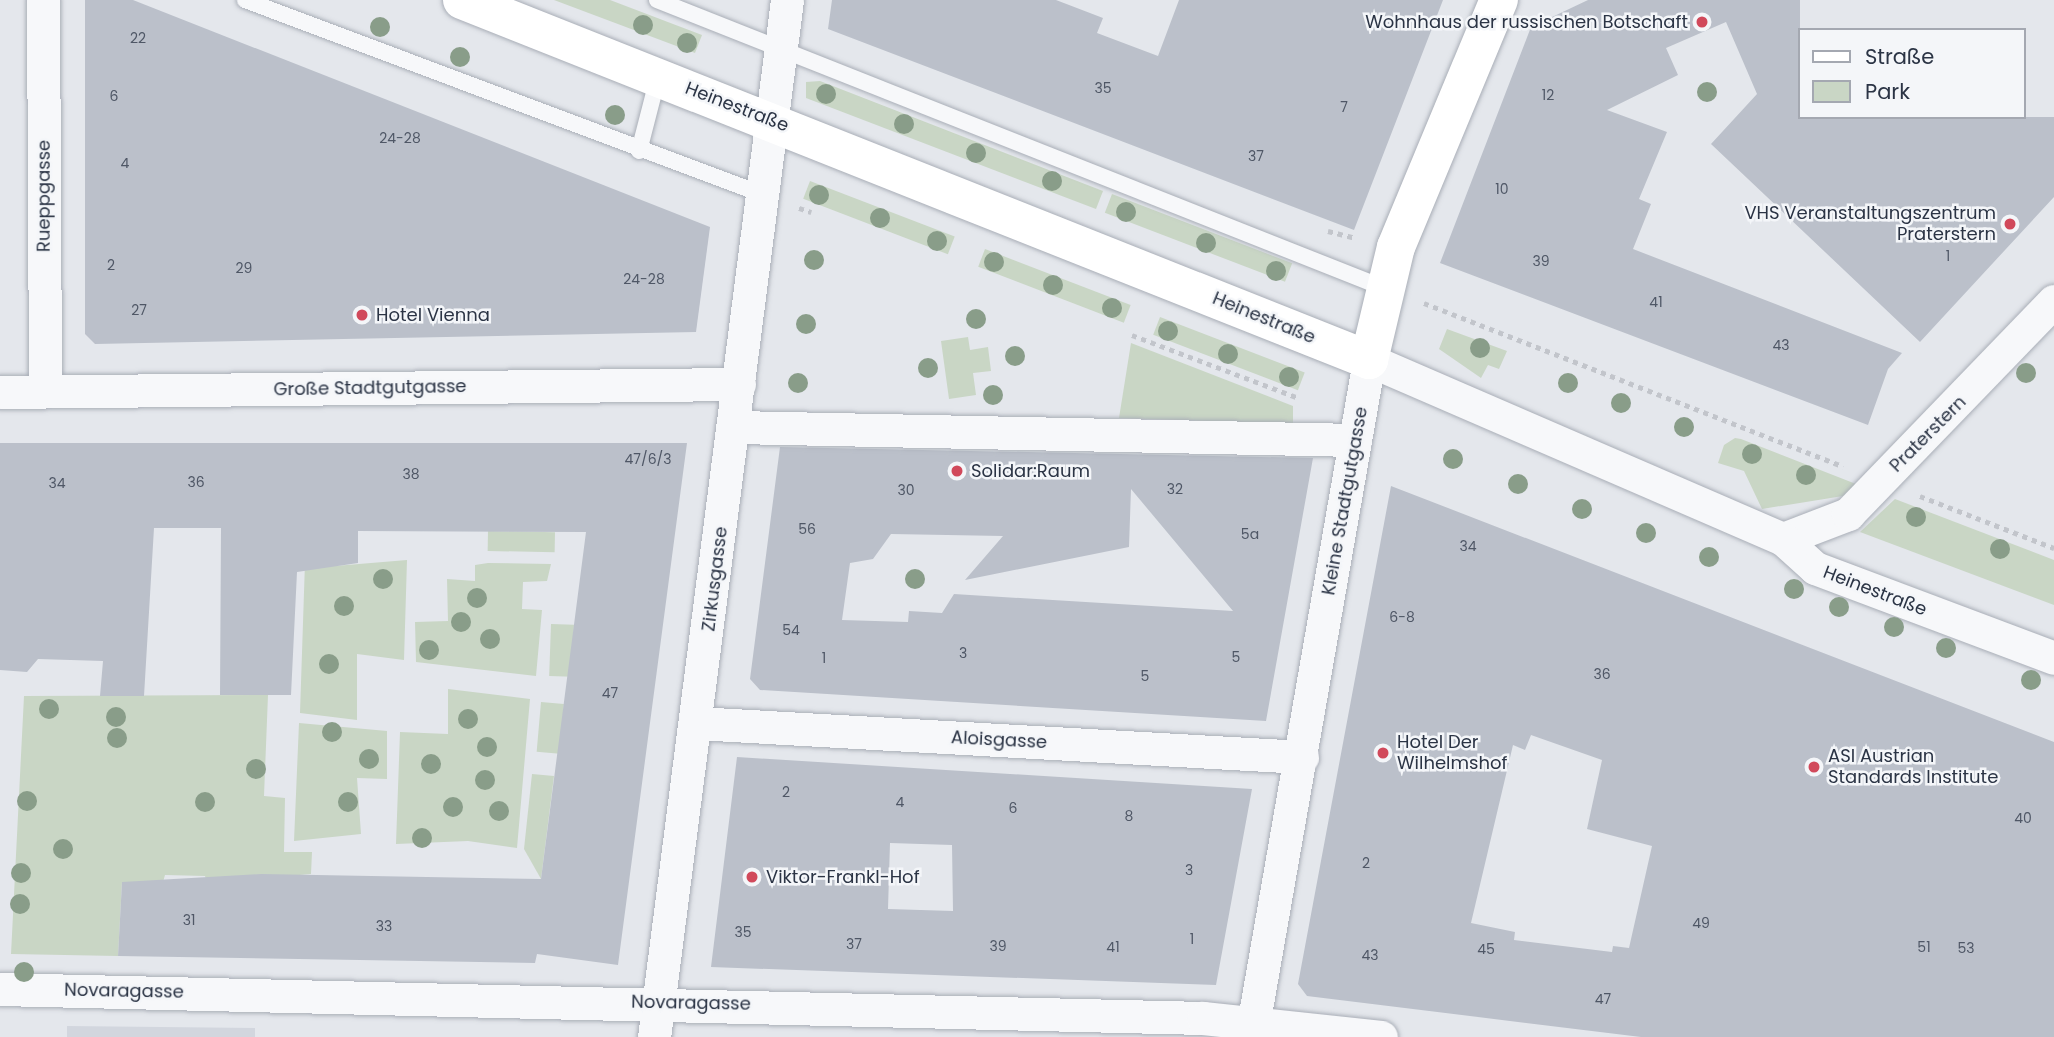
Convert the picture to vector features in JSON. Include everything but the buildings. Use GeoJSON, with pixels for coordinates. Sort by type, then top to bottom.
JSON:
{"type":"FeatureCollection","features":[{"type":"Feature","properties":{"kind":"street","name":"Rueppgasse"},"geometry":{"type":"LineString","coordinates":[[43,0],[46,391]]}},
{"type":"Feature","properties":{"kind":"street","name":"Heinestraße"},"geometry":{"type":"LineString","coordinates":[[462,0],[773,120],[1369,360],[1783,539],[1815,568],[2054,659]]}},
{"type":"Feature","properties":{"kind":"street","name":"Zirkusgasse"},"geometry":{"type":"LineString","coordinates":[[654,1037],[735,427],[787,0]]}},
{"type":"Feature","properties":{"kind":"street","name":"Kleine Stadtgutgasse"},"geometry":{"type":"LineString","coordinates":[[1252,1028],[1302,757],[1369,360],[1384,288],[1499,0]]}},
{"type":"Feature","properties":{"kind":"street","name":"Praterstern"},"geometry":{"type":"LineString","coordinates":[[1783,539],[1848,514],[2054,301]]}},
{"type":"Feature","properties":{"kind":"street","name":"Große Stadtgutgasse"},"geometry":{"type":"LineString","coordinates":[[0,392],[739,384]]}},
{"type":"Feature","properties":{"kind":"street"},"geometry":{"type":"LineString","coordinates":[[735,427],[1357,430]]}},
{"type":"Feature","properties":{"kind":"street","name":"Aloisgasse"},"geometry":{"type":"LineString","coordinates":[[696,723],[1302,757]]}},
{"type":"Feature","properties":{"kind":"street","name":"Novaragasse"},"geometry":{"type":"LineString","coordinates":[[0,989],[659,1002],[1252,1028],[1381,1037]]}},
{"type":"Feature","properties":{"kind":"lane"},"geometry":{"type":"LineString","coordinates":[[245,0],[639,151],[764,195]]}},
{"type":"Feature","properties":{"kind":"lane"},"geometry":{"type":"LineString","coordinates":[[657,0],[1384,288]]}},
{"type":"Feature","properties":{"kind":"lane"},"geometry":{"type":"LineString","coordinates":[[639,151],[658,77]]}},
{"type":"Feature","properties":{"kind":"path"},"geometry":{"type":"LineString","coordinates":[[1318,228],[1355,239],[1360,227]]}},
{"type":"Feature","properties":{"kind":"path"},"geometry":{"type":"LineString","coordinates":[[1384,288],[2054,548]]}},
{"type":"Feature","properties":{"kind":"path"},"geometry":{"type":"LineString","coordinates":[[1132,335],[1357,430]]}},
{"type":"Feature","properties":{"kind":"shaded area"},"geometry":{"type":"Polygon","coordinates":[[[67,1026],[255,1028],[255,1037],[67,1037],[67,1026]]]}},
{"type":"Feature","properties":{"kind":"green space"},"geometry":{"type":"Polygon","coordinates":[[[554,0],[610,0],[702,35],[695,53],[554,0]]]}},
{"type":"Feature","properties":{"kind":"green space"},"geometry":{"type":"Polygon","coordinates":[[[820,81],[1103,191],[1096,209],[806,98],[806,82],[820,81]]]}},
{"type":"Feature","properties":{"kind":"green space"},"geometry":{"type":"Polygon","coordinates":[[[810,181],[955,237],[948,254],[803,199],[810,181]]]}},
{"type":"Feature","properties":{"kind":"green space"},"geometry":{"type":"Polygon","coordinates":[[[1112,194],[1292,263],[1285,282],[1105,213],[1112,194]]]}},
{"type":"Feature","properties":{"kind":"green space"},"geometry":{"type":"Polygon","coordinates":[[[985,249],[1131,305],[1124,323],[978,267],[985,249]]]}},
{"type":"Feature","properties":{"kind":"green space"},"geometry":{"type":"Polygon","coordinates":[[[1160,317],[1305,373],[1298,390],[1153,335],[1160,317]]]}},
{"type":"Feature","properties":{"kind":"green space"},"geometry":{"type":"Polygon","coordinates":[[[1447,329],[1507,351],[1499,369],[1488,365],[1481,378],[1439,349],[1447,329]]]}},
{"type":"Feature","properties":{"kind":"green space"},"geometry":{"type":"Polygon","coordinates":[[[968,337],[970,350],[988,347],[991,371],[973,373],[976,395],[949,399],[941,341],[968,337]]]}},
{"type":"Feature","properties":{"kind":"green space"},"geometry":{"type":"Polygon","coordinates":[[[1131,343],[1293,406],[1293,424],[1119,418],[1131,343]]]}},
{"type":"Feature","properties":{"kind":"green space"},"geometry":{"type":"Polygon","coordinates":[[[1735,438],[1856,484],[1843,496],[1762,509],[1744,471],[1718,463],[1724,445],[1735,438]]]}},
{"type":"Feature","properties":{"kind":"green space"},"geometry":{"type":"Polygon","coordinates":[[[1895,499],[2054,560],[2054,605],[1860,532],[1895,499]]]}},
{"type":"Feature","properties":{"kind":"green space"},"geometry":{"type":"Polygon","coordinates":[[[488,531],[555,532],[555,552],[488,551],[488,531]]]}},
{"type":"Feature","properties":{"kind":"green space"},"geometry":{"type":"Polygon","coordinates":[[[407,560],[404,660],[357,654],[357,720],[300,713],[305,562],[335,566],[407,560]]]}},
{"type":"Feature","properties":{"kind":"green space"},"geometry":{"type":"Polygon","coordinates":[[[488,563],[551,564],[547,581],[523,582],[522,609],[542,610],[536,676],[416,662],[415,622],[448,621],[447,579],[475,581],[475,565],[488,563]]]}},
{"type":"Feature","properties":{"kind":"green space"},"geometry":{"type":"Polygon","coordinates":[[[551,624],[574,625],[572,677],[549,676],[551,624]]]}},
{"type":"Feature","properties":{"kind":"green space"},"geometry":{"type":"Polygon","coordinates":[[[448,689],[530,699],[517,848],[468,841],[396,844],[400,732],[448,734],[448,689]]]}},
{"type":"Feature","properties":{"kind":"green space"},"geometry":{"type":"Polygon","coordinates":[[[268,695],[264,796],[285,798],[284,852],[312,852],[311,874],[207,883],[205,876],[165,875],[163,882],[122,882],[118,956],[11,954],[24,696],[268,695]]]}},
{"type":"Feature","properties":{"kind":"green space"},"geometry":{"type":"Polygon","coordinates":[[[541,702],[564,704],[560,754],[537,752],[541,702]]]}},
{"type":"Feature","properties":{"kind":"green space"},"geometry":{"type":"Polygon","coordinates":[[[299,723],[387,731],[387,779],[357,778],[361,834],[294,841],[299,723]]]}},
{"type":"Feature","properties":{"kind":"green space"},"geometry":{"type":"Polygon","coordinates":[[[532,774],[554,776],[541,879],[524,849],[532,774]]]}},
{"type":"Feature","properties":{"kind":"place","name":"Wohnhaus der russischen Botschaft"},"geometry":{"type":"Point","coordinates":[1702,22]}},
{"type":"Feature","properties":{"kind":"place","name":"VHS Veranstaltungszentrum Praterstern"},"geometry":{"type":"Point","coordinates":[2010,224]}},
{"type":"Feature","properties":{"kind":"place","name":"Hotel Vienna"},"geometry":{"type":"Point","coordinates":[362,315]}},
{"type":"Feature","properties":{"kind":"place","name":"Solidar:Raum"},"geometry":{"type":"Point","coordinates":[957,471]}},
{"type":"Feature","properties":{"kind":"place","name":"Hotel Der Wilhelmshof"},"geometry":{"type":"Point","coordinates":[1383,753]}},
{"type":"Feature","properties":{"kind":"place","name":"ASI Austrian Standards Institute"},"geometry":{"type":"Point","coordinates":[1814,767]}},
{"type":"Feature","properties":{"kind":"place","name":"Viktor-Frankl-Hof"},"geometry":{"type":"Point","coordinates":[752,877]}}]}
